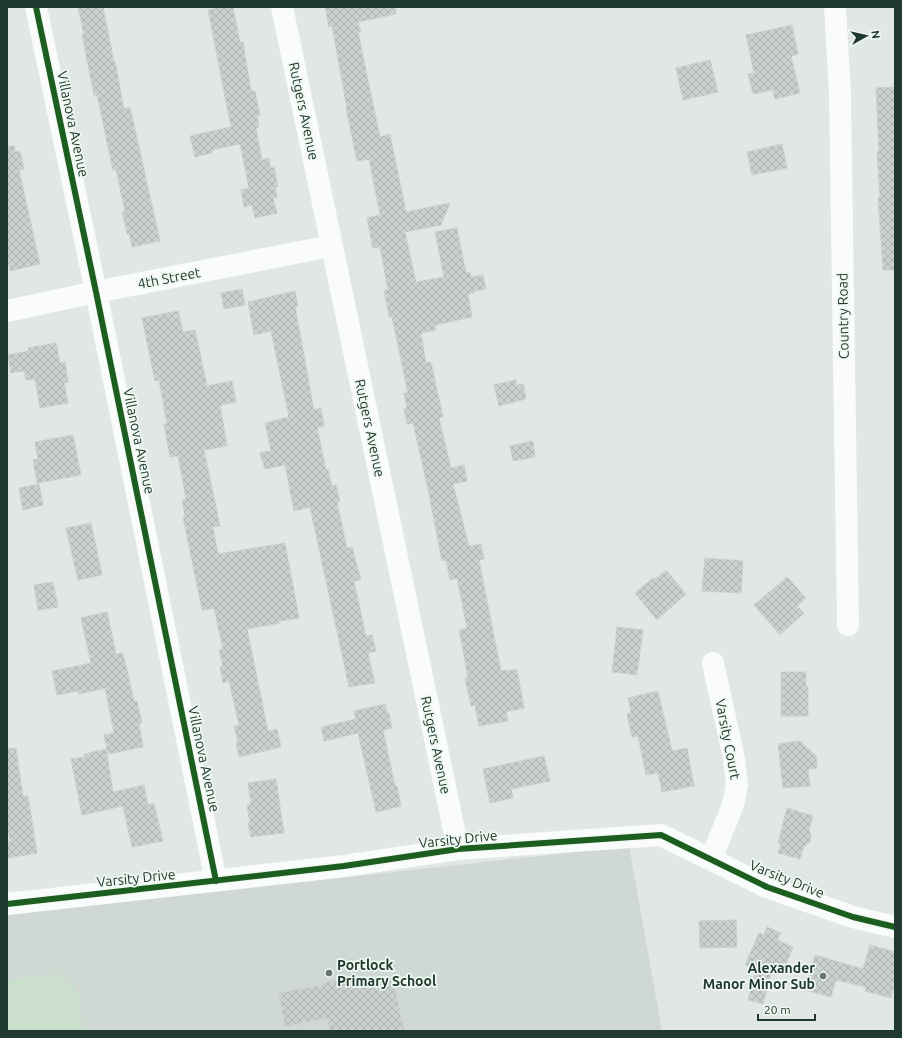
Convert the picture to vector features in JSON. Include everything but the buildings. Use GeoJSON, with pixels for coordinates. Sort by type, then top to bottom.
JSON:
{"type":"FeatureCollection","features":[{"type":"Feature","properties":{"kind":"street","name":"Villanova Avenue"},"geometry":{"type":"LineString","coordinates":[[36,7],[96,292],[216,881]]}},
{"type":"Feature","properties":{"kind":"street","name":"Rutgers Avenue"},"geometry":{"type":"LineString","coordinates":[[282,7],[458,849]]}},
{"type":"Feature","properties":{"kind":"street","name":"Country Road"},"geometry":{"type":"LineString","coordinates":[[835,7],[840,95],[848,625]]}},
{"type":"Feature","properties":{"kind":"street","name":"4th Street"},"geometry":{"type":"LineString","coordinates":[[7,311],[331,246]]}},
{"type":"Feature","properties":{"kind":"street","name":"Varsity Court"},"geometry":{"type":"LineString","coordinates":[[711,859],[733,805],[737,785],[734,758],[713,663]]}},
{"type":"Feature","properties":{"kind":"street","name":"Varsity Drive"},"geometry":{"type":"LineString","coordinates":[[7,904],[344,866],[458,849],[661,834],[767,887],[853,917],[895,927]]}},
{"type":"Feature","properties":{"kind":"shaded area","name":"Portlock Primary School"},"geometry":{"type":"Polygon","coordinates":[[[629,846],[662,1031],[7,1031],[7,915],[629,846]]]}},
{"type":"Feature","properties":{"kind":"green space"},"geometry":{"type":"Polygon","coordinates":[[[57,974],[78,989],[82,1031],[7,1031],[7,980],[57,974]]]}},
{"type":"Feature","properties":{"kind":"cycle path"},"geometry":{"type":"LineString","coordinates":[[36,7],[96,292],[216,881]]}},
{"type":"Feature","properties":{"kind":"cycle path"},"geometry":{"type":"LineString","coordinates":[[7,904],[344,866],[458,849],[661,835],[767,887],[853,917],[895,927]]}},
{"type":"Feature","properties":{"kind":"place","name":"Portlock Primary School"},"geometry":{"type":"Point","coordinates":[329,973]}},
{"type":"Feature","properties":{"kind":"place","name":"Alexander Manor Minor Sub"},"geometry":{"type":"Point","coordinates":[823,976]}}]}
